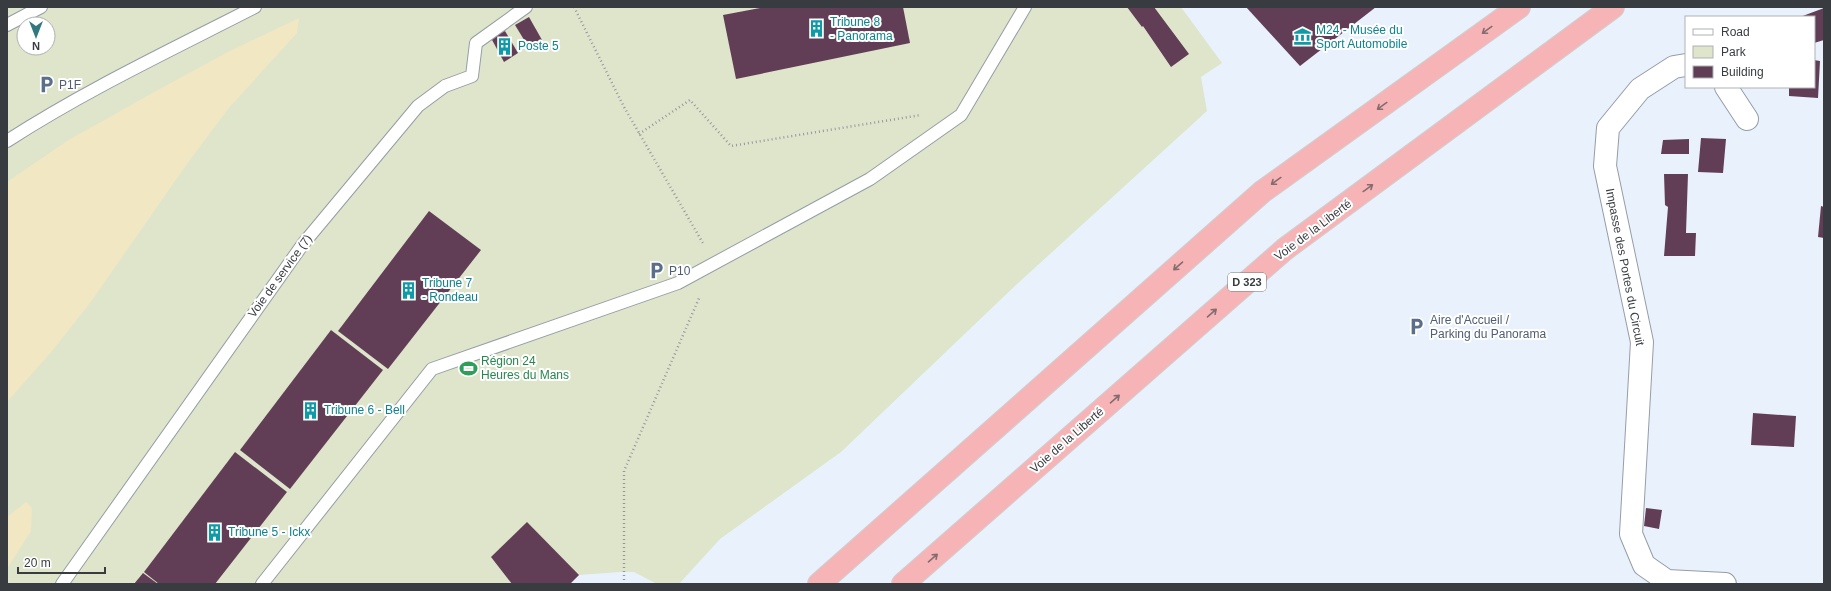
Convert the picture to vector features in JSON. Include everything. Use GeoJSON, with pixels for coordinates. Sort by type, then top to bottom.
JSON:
{"type":"FeatureCollection","features":[{"type":"Feature","properties":{"kind":"highway"},"geometry":{"type":"LineString","coordinates":[[819,584],[1262,192],[1519,7]]}},
{"type":"Feature","properties":{"kind":"highway","name":"Voie de la Liberté"},"geometry":{"type":"LineString","coordinates":[[903,584],[1285,249],[1613,7]]}},
{"type":"Feature","properties":{"kind":"street","name":"Impasse des Portes du Circuit"},"geometry":{"type":"LineString","coordinates":[[1685,65],[1674,66],[1640,89],[1608,128],[1605,166],[1642,342],[1631,534],[1644,565],[1667,581],[1725,584]]}},
{"type":"Feature","properties":{"kind":"street"},"geometry":{"type":"LineString","coordinates":[[1727,88],[1747,120]]}},
{"type":"Feature","properties":{"kind":"lane"},"geometry":{"type":"LineString","coordinates":[[7,25],[41,7]]}},
{"type":"Feature","properties":{"kind":"lane"},"geometry":{"type":"LineString","coordinates":[[7,141],[41,119],[103,84],[255,7]]}},
{"type":"Feature","properties":{"kind":"lane","name":"Voie de service (7)"},"geometry":{"type":"LineString","coordinates":[[62,584],[303,244],[418,106],[445,86],[472,76],[476,43],[526,7]]}},
{"type":"Feature","properties":{"kind":"lane"},"geometry":{"type":"LineString","coordinates":[[262,584],[432,369],[678,283],[870,179],[961,115],[1025,7]]}},
{"type":"Feature","properties":{"kind":"path"},"geometry":{"type":"LineString","coordinates":[[574,7],[639,134],[715,263],[624,471],[624,584]]}},
{"type":"Feature","properties":{"kind":"path"},"geometry":{"type":"LineString","coordinates":[[639,134],[690,100],[731,146],[929,114]]}},
{"type":"Feature","properties":{"kind":"green space","name":"Région 24 Heures du Mans"},"geometry":{"type":"Polygon","coordinates":[[[7,7],[1181,7],[1222,63],[1201,77],[1207,111],[1016,285],[841,452],[720,539],[679,584],[657,584],[634,572],[621,572],[579,575],[570,584],[7,584],[7,7]]]}},
{"type":"Feature","properties":{"kind":"sand"},"geometry":{"type":"Polygon","coordinates":[[[299,18],[297,33],[228,109],[189,161],[90,303],[52,351],[7,402],[7,182],[67,141],[156,91],[228,52],[299,18]]]}},
{"type":"Feature","properties":{"kind":"sand"},"geometry":{"type":"Polygon","coordinates":[[[26,502],[32,508],[31,531],[7,569],[7,517],[26,502]]]}},
{"type":"Feature","properties":{"kind":"building","name":"Tribune 8 - Panorama"},"geometry":{"type":"Polygon","coordinates":[[[765,7],[903,7],[910,43],[736,79],[723,15],[765,7]]]}},
{"type":"Feature","properties":{"kind":"building"},"geometry":{"type":"Polygon","coordinates":[[[1127,7],[1154,7],[1189,54],[1171,67],[1143,26],[1142,27],[1127,7]]]}},
{"type":"Feature","properties":{"kind":"building","name":"M24 - Musée du Sport Automobile"},"geometry":{"type":"Polygon","coordinates":[[[1246,7],[1376,7],[1300,66],[1246,7]]]}},
{"type":"Feature","properties":{"kind":"building"},"geometry":{"type":"Polygon","coordinates":[[[1824,8],[1824,40],[1815,43],[1815,16],[1803,16],[1824,8]]]}},
{"type":"Feature","properties":{"kind":"building"},"geometry":{"type":"Polygon","coordinates":[[[529,17],[542,40],[529,48],[515,25],[529,17]]]}},
{"type":"Feature","properties":{"kind":"building","name":"Poste 5"},"geometry":{"type":"Polygon","coordinates":[[[505,31],[518,53],[504,62],[491,38],[505,31]]]}},
{"type":"Feature","properties":{"kind":"building"},"geometry":{"type":"Polygon","coordinates":[[[1815,60],[1820,61],[1818,98],[1789,96],[1789,88],[1815,88],[1815,60]]]}},
{"type":"Feature","properties":{"kind":"building"},"geometry":{"type":"Polygon","coordinates":[[[1701,138],[1726,139],[1723,173],[1698,172],[1701,138]]]}},
{"type":"Feature","properties":{"kind":"building"},"geometry":{"type":"Polygon","coordinates":[[[1689,139],[1689,154],[1661,154],[1663,140],[1689,139]]]}},
{"type":"Feature","properties":{"kind":"building"},"geometry":{"type":"Polygon","coordinates":[[[1664,174],[1688,174],[1686,233],[1696,233],[1695,256],[1664,256],[1668,207],[1665,205],[1664,174]]]}},
{"type":"Feature","properties":{"kind":"building"},"geometry":{"type":"Polygon","coordinates":[[[1821,206],[1824,207],[1824,238],[1818,237],[1821,206]]]}},
{"type":"Feature","properties":{"kind":"building","name":"Tribune 7 - Rondeau"},"geometry":{"type":"Polygon","coordinates":[[[429,211],[481,250],[388,369],[338,331],[429,211]]]}},
{"type":"Feature","properties":{"kind":"building","name":"Tribune 6 - Bell"},"geometry":{"type":"Polygon","coordinates":[[[331,330],[383,370],[290,489],[240,450],[331,330]]]}},
{"type":"Feature","properties":{"kind":"building"},"geometry":{"type":"Polygon","coordinates":[[[1753,413],[1796,416],[1794,447],[1751,445],[1753,413]]]}},
{"type":"Feature","properties":{"kind":"building","name":"Tribune 5 - Ickx"},"geometry":{"type":"Polygon","coordinates":[[[235,452],[287,492],[215,584],[159,584],[144,572],[235,452]]]}},
{"type":"Feature","properties":{"kind":"building"},"geometry":{"type":"Polygon","coordinates":[[[1646,508],[1662,510],[1659,529],[1644,526],[1646,508]]]}},
{"type":"Feature","properties":{"kind":"building"},"geometry":{"type":"Polygon","coordinates":[[[527,522],[579,575],[570,584],[512,584],[491,557],[527,522]]]}},
{"type":"Feature","properties":{"kind":"building"},"geometry":{"type":"Polygon","coordinates":[[[143,573],[158,584],[134,584],[143,573]]]}},
{"type":"Feature","properties":{"kind":"place","name":"Tribune 8 - Panorama"},"geometry":{"type":"Point","coordinates":[817,29]}},
{"type":"Feature","properties":{"kind":"place","name":"M24 - Musée du Sport Automobile"},"geometry":{"type":"Point","coordinates":[1303,37]}},
{"type":"Feature","properties":{"kind":"place","name":"Poste 5"},"geometry":{"type":"Point","coordinates":[505,46]}},
{"type":"Feature","properties":{"kind":"place","name":"P1F"},"geometry":{"type":"Point","coordinates":[46,85]}},
{"type":"Feature","properties":{"kind":"place","name":"P10"},"geometry":{"type":"Point","coordinates":[656,271]}},
{"type":"Feature","properties":{"kind":"place","name":"Tribune 7 - Rondeau"},"geometry":{"type":"Point","coordinates":[409,290]}},
{"type":"Feature","properties":{"kind":"place","name":"Aire d'Accueil / Parking du Panorama"},"geometry":{"type":"Point","coordinates":[1417,327]}},
{"type":"Feature","properties":{"kind":"place","name":"Région 24 Heures du Mans"},"geometry":{"type":"Point","coordinates":[468,368]}},
{"type":"Feature","properties":{"kind":"place","name":"Tribune 6 - Bell"},"geometry":{"type":"Point","coordinates":[311,410]}},
{"type":"Feature","properties":{"kind":"place","name":"Tribune 5 - Ickx"},"geometry":{"type":"Point","coordinates":[215,532]}}]}
